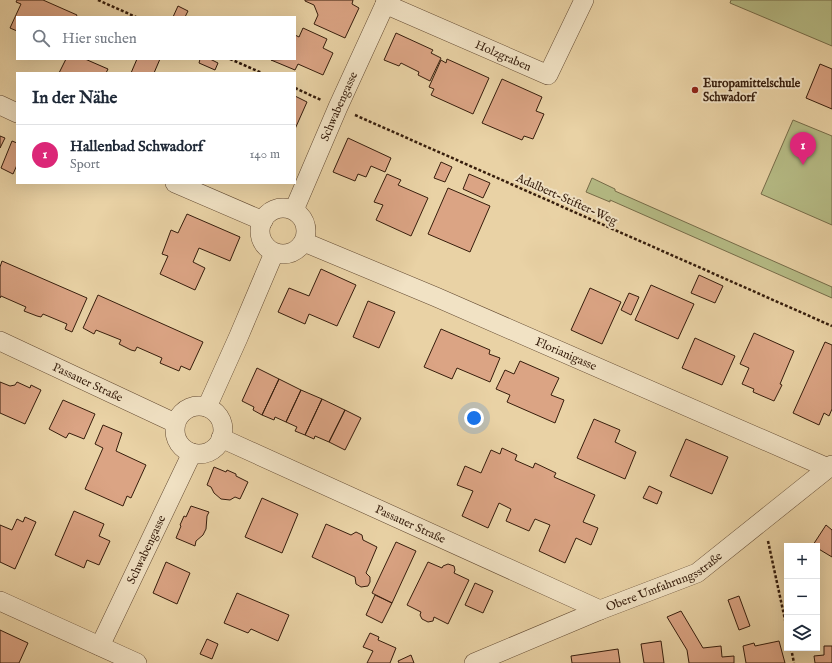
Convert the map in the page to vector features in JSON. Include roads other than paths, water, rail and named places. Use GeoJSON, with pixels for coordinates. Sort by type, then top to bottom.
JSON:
{"type":"FeatureCollection","features":[{"type":"Feature","properties":{"kind":"street","name":"Holzgraben"},"geometry":{"type":"LineString","coordinates":[[386,2],[548,75],[584,0]]}},
{"type":"Feature","properties":{"kind":"street","name":"Schwabengasse"},"geometry":{"type":"LineString","coordinates":[[294,210],[338,107],[386,2]]}},
{"type":"Feature","properties":{"kind":"street"},"geometry":{"type":"LineString","coordinates":[[0,105],[16,113]]}},
{"type":"Feature","properties":{"kind":"street"},"geometry":{"type":"LineString","coordinates":[[177,184],[263,222]]}},
{"type":"Feature","properties":{"kind":"street"},"geometry":{"type":"LineString","coordinates":[[280,208],[294,210],[303,219],[306,226],[304,242],[296,250],[289,253],[274,252],[264,243],[261,236],[263,222],[271,212],[280,208]]}},
{"type":"Feature","properties":{"kind":"street","name":"Florianigasse"},"geometry":{"type":"LineString","coordinates":[[304,242],[830,466]]}},
{"type":"Feature","properties":{"kind":"street"},"geometry":{"type":"LineString","coordinates":[[206,407],[238,338],[274,252]]}},
{"type":"Feature","properties":{"kind":"street","name":"Passauer Straße"},"geometry":{"type":"LineString","coordinates":[[0,341],[175,423]]}},
{"type":"Feature","properties":{"kind":"street"},"geometry":{"type":"LineString","coordinates":[[192,406],[206,407],[214,411],[219,417],[223,430],[221,438],[217,445],[208,452],[200,454],[192,453],[180,445],[174,431],[175,423],[178,416],[184,410],[192,406]]}},
{"type":"Feature","properties":{"kind":"street","name":"Passauer Straße"},"geometry":{"type":"LineString","coordinates":[[221,438],[600,610]]}},
{"type":"Feature","properties":{"kind":"street","name":"Schwabengasse"},"geometry":{"type":"LineString","coordinates":[[100,646],[192,453]]}},
{"type":"Feature","properties":{"kind":"street","name":"Obere Umfahrungsstraße"},"geometry":{"type":"LineString","coordinates":[[474,663],[600,610],[697,573],[830,466]]}},
{"type":"Feature","properties":{"kind":"street"},"geometry":{"type":"LineString","coordinates":[[0,601],[137,663]]}},
{"type":"Feature","properties":{"kind":"place","name":"Europamittelschule Schwadorf"},"geometry":{"type":"Point","coordinates":[695,90]}},
{"type":"Feature","properties":{"kind":"place","name":"Hallenbad Schwadorf"},"geometry":{"type":"Point","coordinates":[803,165]}}]}
